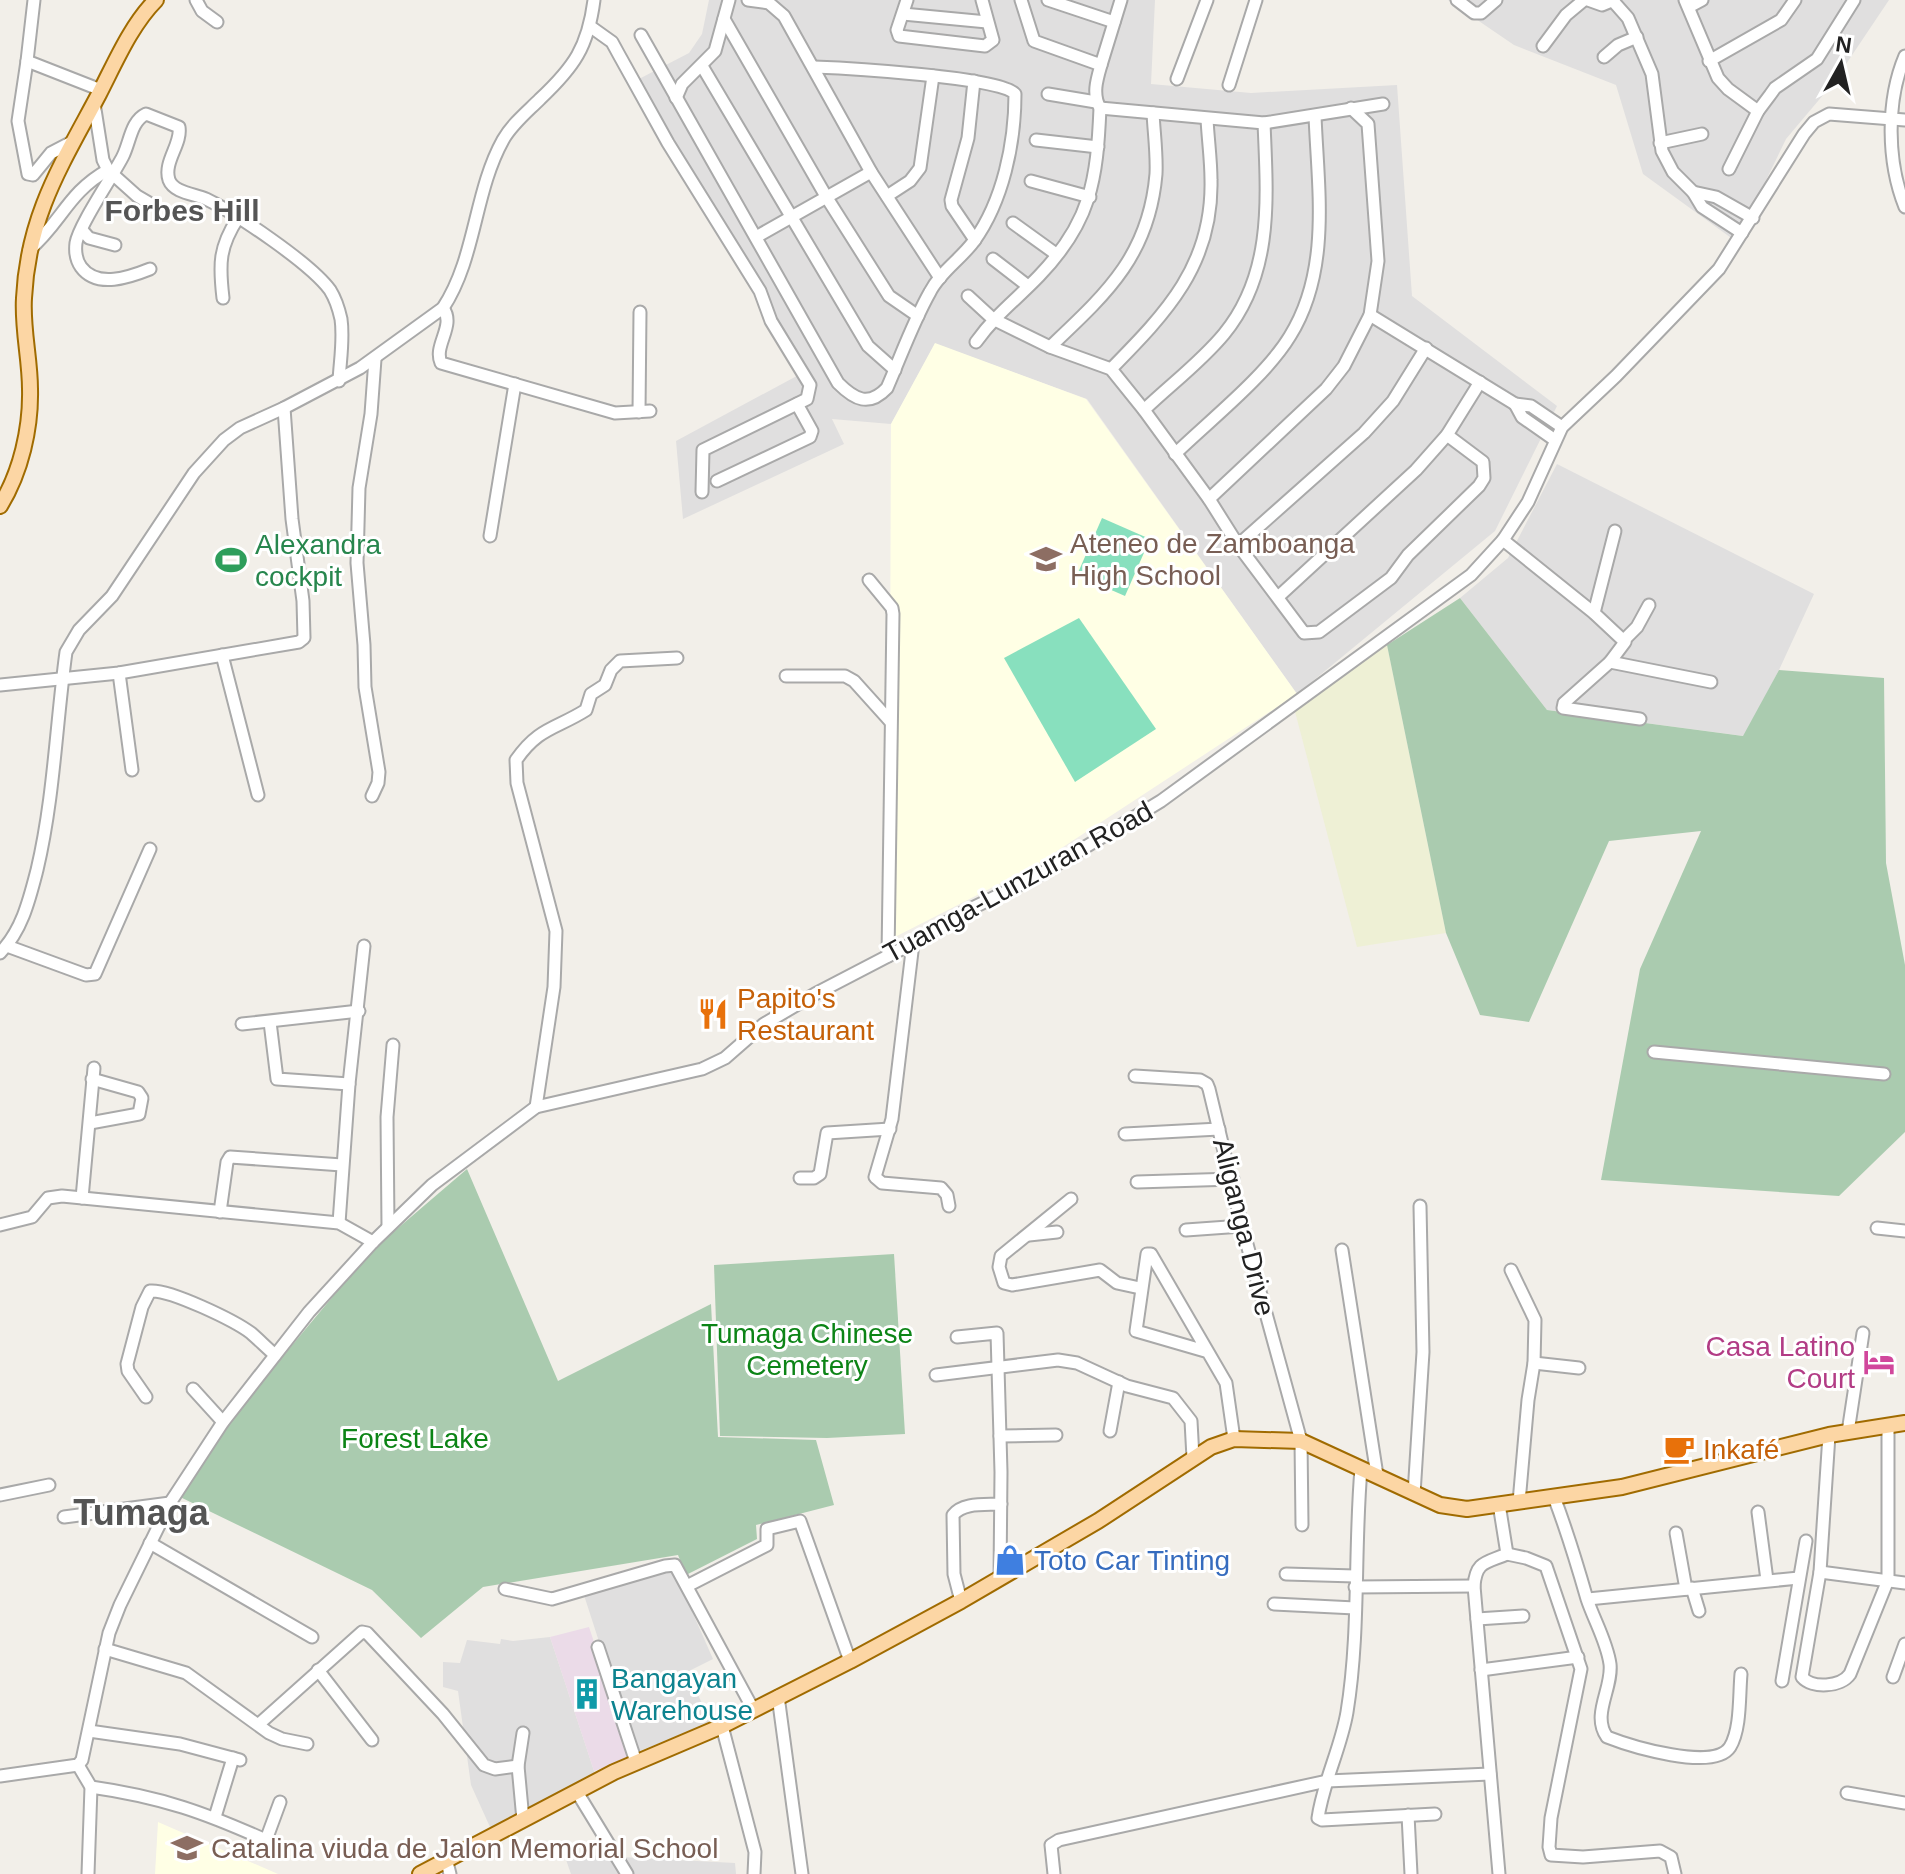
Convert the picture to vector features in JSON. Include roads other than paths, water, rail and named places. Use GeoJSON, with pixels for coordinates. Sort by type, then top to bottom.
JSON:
{"type":"FeatureCollection","features":[{"type":"Feature","properties":{"kind":"main road"},"geometry":{"type":"LineString","coordinates":[[0,506],[14,478],[26,434],[30,390],[23,300],[29,250],[52,181],[148,8],[156,0]]}},
{"type":"Feature","properties":{"kind":"main road"},"geometry":{"type":"LineString","coordinates":[[420,1874],[449,1868],[523,1820],[577,1792],[636,1762],[722,1726],[850,1661],[1098,1521],[1211,1447],[1234,1439],[1301,1441],[1440,1505],[1467,1509],[1622,1487],[1829,1435],[1905,1423]]}},
{"type":"Feature","properties":{"kind":"street"},"geometry":{"type":"LineString","coordinates":[[34,0],[18,121],[28,174],[33,175],[51,153],[74,141]]}},
{"type":"Feature","properties":{"kind":"street"},"geometry":{"type":"LineString","coordinates":[[196,0],[202,11],[217,22]]}},
{"type":"Feature","properties":{"kind":"street"},"geometry":{"type":"LineString","coordinates":[[150,849],[95,974],[86,975],[3,950],[27,909],[44,841],[53,785],[62,679],[70,641],[112,596],[194,473],[224,440],[240,428],[339,381],[375,359],[443,308],[451,296],[472,236],[491,164],[503,139],[582,50],[591,27],[594,0]]}},
{"type":"Feature","properties":{"kind":"street"},"geometry":{"type":"LineString","coordinates":[[676,98],[682,84],[715,51],[729,0]]}},
{"type":"Feature","properties":{"kind":"street"},"geometry":{"type":"LineString","coordinates":[[748,0],[769,3],[784,16],[871,172],[940,278]]}},
{"type":"Feature","properties":{"kind":"street"},"geometry":{"type":"LineString","coordinates":[[907,0],[897,30],[901,37],[985,46],[993,40],[982,0]]}},
{"type":"Feature","properties":{"kind":"street"},"geometry":{"type":"LineString","coordinates":[[1021,0],[1034,41],[1101,65]]}},
{"type":"Feature","properties":{"kind":"street"},"geometry":{"type":"LineString","coordinates":[[1048,0],[1114,22]]}},
{"type":"Feature","properties":{"kind":"street"},"geometry":{"type":"LineString","coordinates":[[976,342],[993,319],[1028,286],[1075,233],[1090,197],[1098,147],[1095,88],[1121,0]]}},
{"type":"Feature","properties":{"kind":"street"},"geometry":{"type":"LineString","coordinates":[[1177,79],[1207,0]]}},
{"type":"Feature","properties":{"kind":"street"},"geometry":{"type":"LineString","coordinates":[[1229,85],[1256,0]]}},
{"type":"Feature","properties":{"kind":"street"},"geometry":{"type":"LineString","coordinates":[[1457,0],[1474,13],[1481,13],[1496,0]]}},
{"type":"Feature","properties":{"kind":"street"},"geometry":{"type":"LineString","coordinates":[[1543,46],[1566,15],[1586,0],[1602,5],[1613,1],[1628,18],[1652,74],[1660,143],[1673,172],[1693,192],[1705,210],[1742,233]]}},
{"type":"Feature","properties":{"kind":"street"},"geometry":{"type":"LineString","coordinates":[[1702,0],[1687,4],[1709,61],[1728,89],[1758,111]]}},
{"type":"Feature","properties":{"kind":"street"},"geometry":{"type":"LineString","coordinates":[[1709,61],[1781,20],[1795,0]]}},
{"type":"Feature","properties":{"kind":"street"},"geometry":{"type":"LineString","coordinates":[[1729,169],[1758,111],[1775,88],[1817,59],[1854,0]]}},
{"type":"Feature","properties":{"kind":"street"},"geometry":{"type":"LineString","coordinates":[[903,14],[987,22]]}},
{"type":"Feature","properties":{"kind":"street"},"geometry":{"type":"LineString","coordinates":[[724,19],[827,198],[889,296],[918,316]]}},
{"type":"Feature","properties":{"kind":"street"},"geometry":{"type":"LineString","coordinates":[[591,27],[612,42],[668,143],[760,291],[771,321],[810,385],[807,399],[703,450],[702,492]]}},
{"type":"Feature","properties":{"kind":"street"},"geometry":{"type":"LineString","coordinates":[[641,35],[838,383],[850,396],[867,401],[887,388],[918,316],[940,278],[975,240],[1003,183],[1015,94],[1010,88],[974,81],[814,67]]}},
{"type":"Feature","properties":{"kind":"street"},"geometry":{"type":"LineString","coordinates":[[1604,57],[1618,45],[1637,37]]}},
{"type":"Feature","properties":{"kind":"street"},"geometry":{"type":"LineString","coordinates":[[1905,56],[1892,119],[1897,184],[1905,207]]}},
{"type":"Feature","properties":{"kind":"street"},"geometry":{"type":"LineString","coordinates":[[27,61],[98,96],[103,160],[111,172],[149,203]]}},
{"type":"Feature","properties":{"kind":"street"},"geometry":{"type":"LineString","coordinates":[[702,66],[868,346],[895,370]]}},
{"type":"Feature","properties":{"kind":"street"},"geometry":{"type":"LineString","coordinates":[[25,80],[50,70]]}},
{"type":"Feature","properties":{"kind":"street"},"geometry":{"type":"LineString","coordinates":[[887,196],[910,181],[920,168],[933,76]]}},
{"type":"Feature","properties":{"kind":"street"},"geometry":{"type":"LineString","coordinates":[[974,81],[968,138],[951,200],[975,240]]}},
{"type":"Feature","properties":{"kind":"street"},"geometry":{"type":"LineString","coordinates":[[1048,94],[1153,113],[1264,123],[1383,104]]}},
{"type":"Feature","properties":{"kind":"street"},"geometry":{"type":"LineString","coordinates":[[1209,499],[1326,389],[1344,366],[1370,315],[1378,249],[1368,124],[1351,108]]}},
{"type":"Feature","properties":{"kind":"street"},"geometry":{"type":"LineString","coordinates":[[1050,347],[1113,286],[1133,256],[1152,201],[1156,172],[1153,113]]}},
{"type":"Feature","properties":{"kind":"street","name":"Tuamga-Lunzuran Road"},"geometry":{"type":"LineString","coordinates":[[78,1765],[87,1748],[105,1649],[120,1605],[170,1503],[223,1422],[309,1312],[373,1242],[432,1185],[536,1107],[702,1069],[725,1058],[764,1024],[964,912],[1036,877],[1161,801],[1471,575],[1503,540],[1528,502],[1562,427],[1719,269],[1814,122],[1829,114],[1905,120]]}},
{"type":"Feature","properties":{"kind":"street"},"geometry":{"type":"LineString","coordinates":[[150,269],[117,280],[93,276],[80,266],[75,251],[82,230],[137,120],[143,115],[150,115],[180,129],[168,166],[173,187],[201,197],[238,218],[311,271],[330,290],[341,320],[339,381]]}},
{"type":"Feature","properties":{"kind":"street"},"geometry":{"type":"LineString","coordinates":[[1175,454],[1267,365],[1290,337],[1302,312],[1312,283],[1320,234],[1315,116]]}},
{"type":"Feature","properties":{"kind":"street"},"geometry":{"type":"LineString","coordinates":[[1111,369],[1172,303],[1199,255],[1206,230],[1211,182],[1207,119]]}},
{"type":"Feature","properties":{"kind":"street"},"geometry":{"type":"LineString","coordinates":[[1144,410],[1223,335],[1253,285],[1266,231],[1264,123]]}},
{"type":"Feature","properties":{"kind":"street"},"geometry":{"type":"LineString","coordinates":[[1660,143],[1702,134]]}},
{"type":"Feature","properties":{"kind":"street"},"geometry":{"type":"LineString","coordinates":[[1036,140],[1098,147]]}},
{"type":"Feature","properties":{"kind":"street"},"geometry":{"type":"LineString","coordinates":[[29,250],[49,232],[76,192],[91,179],[111,172]]}},
{"type":"Feature","properties":{"kind":"street"},"geometry":{"type":"LineString","coordinates":[[756,237],[871,172]]}},
{"type":"Feature","properties":{"kind":"street"},"geometry":{"type":"LineString","coordinates":[[1031,181],[1090,197]]}},
{"type":"Feature","properties":{"kind":"street"},"geometry":{"type":"LineString","coordinates":[[1693,192],[1716,197],[1753,218]]}},
{"type":"Feature","properties":{"kind":"street"},"geometry":{"type":"LineString","coordinates":[[223,298],[221,253],[225,239],[238,218]]}},
{"type":"Feature","properties":{"kind":"street"},"geometry":{"type":"LineString","coordinates":[[1013,223],[1056,254]]}},
{"type":"Feature","properties":{"kind":"street"},"geometry":{"type":"LineString","coordinates":[[82,230],[89,238],[115,245]]}},
{"type":"Feature","properties":{"kind":"street"},"geometry":{"type":"LineString","coordinates":[[993,259],[1028,286]]}},
{"type":"Feature","properties":{"kind":"street"},"geometry":{"type":"LineString","coordinates":[[968,296],[993,319],[1050,347],[1111,369],[1144,410],[1304,633],[1314,634],[1391,578],[1408,555],[1479,486],[1484,478],[1483,462],[1447,435]]}},
{"type":"Feature","properties":{"kind":"street"},"geometry":{"type":"LineString","coordinates":[[443,308],[448,321],[439,362],[615,413],[645,412],[640,312]]}},
{"type":"Feature","properties":{"kind":"street"},"geometry":{"type":"LineString","coordinates":[[1370,315],[1515,404],[1531,406],[1562,427]]}},
{"type":"Feature","properties":{"kind":"street"},"geometry":{"type":"LineString","coordinates":[[1238,545],[1364,433],[1393,401],[1426,348]]}},
{"type":"Feature","properties":{"kind":"street"},"geometry":{"type":"LineString","coordinates":[[372,796],[379,772],[365,687],[357,563],[359,488],[371,414],[375,359]]}},
{"type":"Feature","properties":{"kind":"street"},"geometry":{"type":"LineString","coordinates":[[1278,597],[1416,470],[1447,435],[1480,382]]}},
{"type":"Feature","properties":{"kind":"street"},"geometry":{"type":"LineString","coordinates":[[490,536],[515,384]]}},
{"type":"Feature","properties":{"kind":"street"},"geometry":{"type":"LineString","coordinates":[[717,481],[810,437],[812,431],[797,404]]}},
{"type":"Feature","properties":{"kind":"street"},"geometry":{"type":"LineString","coordinates":[[1515,404],[1522,417],[1555,440]]}},
{"type":"Feature","properties":{"kind":"street"},"geometry":{"type":"LineString","coordinates":[[0,685],[119,673],[299,642],[304,638],[284,408]]}},
{"type":"Feature","properties":{"kind":"street"},"geometry":{"type":"LineString","coordinates":[[1594,613],[1615,531]]}},
{"type":"Feature","properties":{"kind":"street"},"geometry":{"type":"LineString","coordinates":[[1503,540],[1624,640],[1625,646],[1562,707],[1640,719]]}},
{"type":"Feature","properties":{"kind":"street"},"geometry":{"type":"LineString","coordinates":[[869,580],[892,608],[893,614],[888,956]]}},
{"type":"Feature","properties":{"kind":"street"},"geometry":{"type":"LineString","coordinates":[[1624,640],[1637,627],[1649,605]]}},
{"type":"Feature","properties":{"kind":"street"},"geometry":{"type":"LineString","coordinates":[[222,655],[258,795]]}},
{"type":"Feature","properties":{"kind":"street"},"geometry":{"type":"LineString","coordinates":[[536,1107],[554,987],[556,931],[517,783],[516,760],[551,725],[586,710],[591,694],[605,685],[611,670],[620,661],[677,658]]}},
{"type":"Feature","properties":{"kind":"street"},"geometry":{"type":"LineString","coordinates":[[1610,662],[1711,682]]}},
{"type":"Feature","properties":{"kind":"street"},"geometry":{"type":"LineString","coordinates":[[119,673],[132,770]]}},
{"type":"Feature","properties":{"kind":"street"},"geometry":{"type":"LineString","coordinates":[[786,676],[845,676],[854,681],[890,721]]}},
{"type":"Feature","properties":{"kind":"street"},"geometry":{"type":"LineString","coordinates":[[913,943],[890,1129],[876,1172],[877,1181],[941,1188],[947,1195],[949,1206]]}},
{"type":"Feature","properties":{"kind":"street"},"geometry":{"type":"LineString","coordinates":[[339,1223],[349,1084],[364,946]]}},
{"type":"Feature","properties":{"kind":"street"},"geometry":{"type":"LineString","coordinates":[[242,1024],[359,1011]]}},
{"type":"Feature","properties":{"kind":"street"},"geometry":{"type":"LineString","coordinates":[[270,1022],[277,1079],[349,1084]]}},
{"type":"Feature","properties":{"kind":"street"},"geometry":{"type":"LineString","coordinates":[[388,1227],[387,1117],[393,1045]]}},
{"type":"Feature","properties":{"kind":"street"},"geometry":{"type":"LineString","coordinates":[[1654,1052],[1884,1074]]}},
{"type":"Feature","properties":{"kind":"street"},"geometry":{"type":"LineString","coordinates":[[82,1198],[93,1074],[138,1092],[142,1098],[139,1114],[90,1123]]}},
{"type":"Feature","properties":{"kind":"street","name":"Aliganga Drive"},"geometry":{"type":"LineString","coordinates":[[1135,1076],[1203,1081],[1209,1089],[1242,1226],[1301,1441],[1302,1525]]}},
{"type":"Feature","properties":{"kind":"street"},"geometry":{"type":"LineString","coordinates":[[800,1178],[814,1178],[820,1174],[827,1133],[890,1129]]}},
{"type":"Feature","properties":{"kind":"street"},"geometry":{"type":"LineString","coordinates":[[1125,1134],[1219,1129]]}},
{"type":"Feature","properties":{"kind":"street"},"geometry":{"type":"LineString","coordinates":[[220,1212],[230,1157],[342,1165]]}},
{"type":"Feature","properties":{"kind":"street"},"geometry":{"type":"LineString","coordinates":[[1137,1182],[1233,1179]]}},
{"type":"Feature","properties":{"kind":"street"},"geometry":{"type":"LineString","coordinates":[[0,1225],[32,1217],[48,1198],[62,1196],[339,1223],[373,1242]]}},
{"type":"Feature","properties":{"kind":"street"},"geometry":{"type":"LineString","coordinates":[[1071,1199],[1001,1256],[999,1267],[1004,1283],[1012,1285],[1100,1270],[1117,1283],[1140,1288]]}},
{"type":"Feature","properties":{"kind":"street"},"geometry":{"type":"LineString","coordinates":[[1414,1494],[1423,1352],[1420,1206]]}},
{"type":"Feature","properties":{"kind":"street"},"geometry":{"type":"LineString","coordinates":[[1186,1230],[1242,1226]]}},
{"type":"Feature","properties":{"kind":"street"},"geometry":{"type":"LineString","coordinates":[[1877,1228],[1905,1231]]}},
{"type":"Feature","properties":{"kind":"street"},"geometry":{"type":"LineString","coordinates":[[1029,1235],[1057,1232]]}},
{"type":"Feature","properties":{"kind":"street"},"geometry":{"type":"LineString","coordinates":[[1342,1250],[1377,1475]]}},
{"type":"Feature","properties":{"kind":"street"},"geometry":{"type":"LineString","coordinates":[[1205,1351],[1136,1331],[1145,1256],[1149,1253],[1226,1383],[1234,1439]]}},
{"type":"Feature","properties":{"kind":"street"},"geometry":{"type":"LineString","coordinates":[[1511,1270],[1535,1320],[1534,1363],[1519,1502]]}},
{"type":"Feature","properties":{"kind":"street"},"geometry":{"type":"LineString","coordinates":[[146,1397],[128,1371],[127,1364],[142,1307],[150,1291],[163,1291],[238,1326],[275,1355]]}},
{"type":"Feature","properties":{"kind":"street"},"geometry":{"type":"LineString","coordinates":[[957,1337],[997,1333],[1000,1577]]}},
{"type":"Feature","properties":{"kind":"street"},"geometry":{"type":"LineString","coordinates":[[1848,1432],[1863,1333]]}},
{"type":"Feature","properties":{"kind":"street"},"geometry":{"type":"LineString","coordinates":[[936,1375],[1067,1361],[1119,1382],[1173,1398],[1191,1421],[1193,1458]]}},
{"type":"Feature","properties":{"kind":"street"},"geometry":{"type":"LineString","coordinates":[[1534,1363],[1579,1368]]}},
{"type":"Feature","properties":{"kind":"street"},"geometry":{"type":"LineString","coordinates":[[1110,1431],[1119,1382]]}},
{"type":"Feature","properties":{"kind":"street"},"geometry":{"type":"LineString","coordinates":[[193,1389],[223,1422]]}},
{"type":"Feature","properties":{"kind":"street"},"geometry":{"type":"LineString","coordinates":[[1829,1435],[1820,1572],[1802,1677],[1810,1683],[1837,1684],[1850,1674],[1888,1580],[1888,1425]]}},
{"type":"Feature","properties":{"kind":"street"},"geometry":{"type":"LineString","coordinates":[[1000,1436],[1056,1435]]}},
{"type":"Feature","properties":{"kind":"street"},"geometry":{"type":"LineString","coordinates":[[1361,1469],[1353,1665],[1346,1716],[1320,1807],[1320,1820],[1435,1814]]}},
{"type":"Feature","properties":{"kind":"street"},"geometry":{"type":"LineString","coordinates":[[0,1495],[49,1485]]}},
{"type":"Feature","properties":{"kind":"street"},"geometry":{"type":"LineString","coordinates":[[1554,1497],[1574,1549],[1610,1665],[1601,1713],[1601,1729],[1607,1737],[1693,1759],[1725,1754],[1732,1745],[1741,1674]]}},
{"type":"Feature","properties":{"kind":"street"},"geometry":{"type":"LineString","coordinates":[[64,1517],[170,1503]]}},
{"type":"Feature","properties":{"kind":"street"},"geometry":{"type":"LineString","coordinates":[[961,1601],[954,1574],[953,1515],[956,1510],[966,1506],[1001,1504]]}},
{"type":"Feature","properties":{"kind":"street"},"geometry":{"type":"LineString","coordinates":[[1499,1504],[1507,1554]]}},
{"type":"Feature","properties":{"kind":"street"},"geometry":{"type":"LineString","coordinates":[[1758,1512],[1767,1580]]}},
{"type":"Feature","properties":{"kind":"street"},"geometry":{"type":"LineString","coordinates":[[687,1586],[767,1545],[767,1529],[800,1521],[850,1661]]}},
{"type":"Feature","properties":{"kind":"street"},"geometry":{"type":"LineString","coordinates":[[1676,1533],[1689,1589],[1699,1611]]}},
{"type":"Feature","properties":{"kind":"street"},"geometry":{"type":"LineString","coordinates":[[1782,1681],[1806,1541]]}},
{"type":"Feature","properties":{"kind":"street"},"geometry":{"type":"LineString","coordinates":[[150,1543],[312,1637]]}},
{"type":"Feature","properties":{"kind":"street"},"geometry":{"type":"LineString","coordinates":[[1499,1874],[1474,1586],[1479,1566],[1507,1554],[1546,1566],[1578,1657],[1581,1681],[1551,1818],[1551,1855],[1583,1857],[1660,1851],[1671,1857],[1675,1874]]}},
{"type":"Feature","properties":{"kind":"street"},"geometry":{"type":"LineString","coordinates":[[505,1589],[552,1599],[672,1565],[677,1568],[753,1709]]}},
{"type":"Feature","properties":{"kind":"street"},"geometry":{"type":"LineString","coordinates":[[1820,1572],[1905,1583]]}},
{"type":"Feature","properties":{"kind":"street"},"geometry":{"type":"LineString","coordinates":[[1286,1574],[1355,1582],[1474,1586]]}},
{"type":"Feature","properties":{"kind":"street"},"geometry":{"type":"LineString","coordinates":[[1588,1599],[1799,1578]]}},
{"type":"Feature","properties":{"kind":"street"},"geometry":{"type":"LineString","coordinates":[[1274,1604],[1355,1608]]}},
{"type":"Feature","properties":{"kind":"street"},"geometry":{"type":"LineString","coordinates":[[1477,1619],[1523,1616]]}},
{"type":"Feature","properties":{"kind":"street"},"geometry":{"type":"LineString","coordinates":[[259,1724],[357,1634],[367,1633],[443,1714],[484,1765],[495,1769],[518,1766]]}},
{"type":"Feature","properties":{"kind":"street"},"geometry":{"type":"LineString","coordinates":[[1893,1677],[1905,1644]]}},
{"type":"Feature","properties":{"kind":"street"},"geometry":{"type":"LineString","coordinates":[[598,1647],[636,1762]]}},
{"type":"Feature","properties":{"kind":"street"},"geometry":{"type":"LineString","coordinates":[[105,1649],[186,1673],[269,1733],[307,1744]]}},
{"type":"Feature","properties":{"kind":"street"},"geometry":{"type":"LineString","coordinates":[[1481,1670],[1578,1657]]}},
{"type":"Feature","properties":{"kind":"street"},"geometry":{"type":"LineString","coordinates":[[318,1670],[372,1740]]}},
{"type":"Feature","properties":{"kind":"street"},"geometry":{"type":"LineString","coordinates":[[778,1696],[802,1874]]}},
{"type":"Feature","properties":{"kind":"street"},"geometry":{"type":"LineString","coordinates":[[722,1726],[755,1852],[754,1874]]}},
{"type":"Feature","properties":{"kind":"street"},"geometry":{"type":"LineString","coordinates":[[89,1731],[180,1744],[236,1759],[215,1817]]}},
{"type":"Feature","properties":{"kind":"street"},"geometry":{"type":"LineString","coordinates":[[523,1733],[518,1766],[523,1820]]}},
{"type":"Feature","properties":{"kind":"street"},"geometry":{"type":"LineString","coordinates":[[0,1776],[78,1765],[91,1787],[88,1874]]}},
{"type":"Feature","properties":{"kind":"street"},"geometry":{"type":"LineString","coordinates":[[1054,1874],[1051,1845],[1059,1840],[1327,1781],[1490,1774]]}},
{"type":"Feature","properties":{"kind":"street"},"geometry":{"type":"LineString","coordinates":[[91,1787],[145,1795],[215,1817],[268,1841],[280,1802]]}},
{"type":"Feature","properties":{"kind":"street"},"geometry":{"type":"LineString","coordinates":[[577,1792],[627,1874]]}},
{"type":"Feature","properties":{"kind":"street"},"geometry":{"type":"LineString","coordinates":[[1847,1793],[1905,1803]]}},
{"type":"Feature","properties":{"kind":"street"},"geometry":{"type":"LineString","coordinates":[[1408,1815],[1411,1874]]}},
{"type":"Feature","properties":{"kind":"place","name":"Ateneo de Zamboanga High School"},"geometry":{"type":"Point","coordinates":[1046,559]}},
{"type":"Feature","properties":{"kind":"place","name":"Alexandra cockpit"},"geometry":{"type":"Point","coordinates":[231,560]}},
{"type":"Feature","properties":{"kind":"place","name":"Papito's Restaurant"},"geometry":{"type":"Point","coordinates":[713,1014]}},
{"type":"Feature","properties":{"kind":"place","name":"Casa Latino Court"},"geometry":{"type":"Point","coordinates":[1879,1362]}},
{"type":"Feature","properties":{"kind":"place","name":"Inkafé"},"geometry":{"type":"Point","coordinates":[1679,1449]}},
{"type":"Feature","properties":{"kind":"place","name":"Toto Car Tinting"},"geometry":{"type":"Point","coordinates":[1010,1560]}},
{"type":"Feature","properties":{"kind":"place","name":"Bangayan Warehouse"},"geometry":{"type":"Point","coordinates":[587,1694]}},
{"type":"Feature","properties":{"kind":"place","name":"Catalina viuda de Jalon Memorial School"},"geometry":{"type":"Point","coordinates":[187,1848]}},
{"type":"Feature","properties":{"kind":"district","name":"Forbes Hill"},"geometry":{"type":"Point","coordinates":[182,210]}},
{"type":"Feature","properties":{"kind":"district","name":"Tumaga"},"geometry":{"type":"Point","coordinates":[141,1512]}},
{"type":"Feature","properties":{"kind":"park label","name":"Tumaga Chinese Cemetery"},"geometry":{"type":"Point","coordinates":[807,1349]}},
{"type":"Feature","properties":{"kind":"park label","name":"Forest Lake"},"geometry":{"type":"Point","coordinates":[415,1438]}}]}
